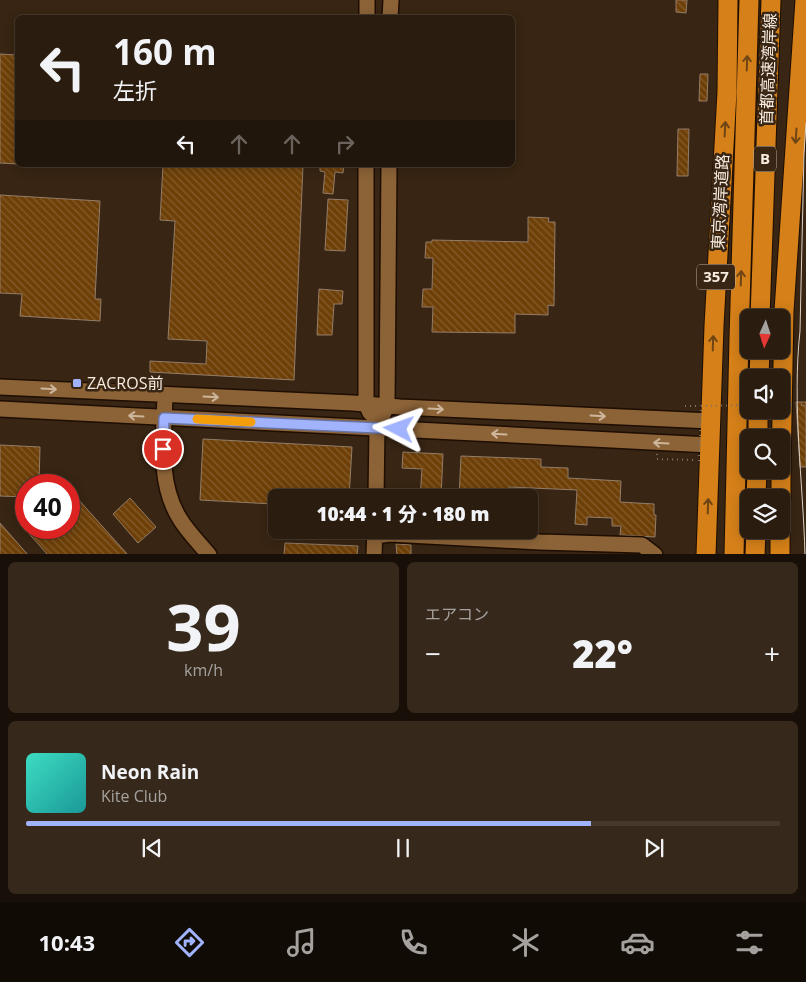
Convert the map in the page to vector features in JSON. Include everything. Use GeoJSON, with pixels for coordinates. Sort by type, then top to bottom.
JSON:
{"type":"FeatureCollection","features":[{"type":"Feature","properties":{"kind":"highway","name":"東京湾岸道路"},"geometry":{"type":"LineString","coordinates":[[706,554],[710,445],[706,414],[714,326],[726,92],[728,0]]}},
{"type":"Feature","properties":{"kind":"highway","name":"首都高速湾岸線"},"geometry":{"type":"LineString","coordinates":[[734,554],[749,0]]}},
{"type":"Feature","properties":{"kind":"highway","name":"首都高速湾岸線"},"geometry":{"type":"LineString","coordinates":[[760,309],[771,0]]}},
{"type":"Feature","properties":{"kind":"highway"},"geometry":{"type":"LineString","coordinates":[[782,429],[784,311],[805,0]]}},
{"type":"Feature","properties":{"kind":"highway"},"geometry":{"type":"LineString","coordinates":[[755,554],[756,539]]}},
{"type":"Feature","properties":{"kind":"highway"},"geometry":{"type":"LineString","coordinates":[[780,539],[780,554]]}},
{"type":"Feature","properties":{"kind":"street"},"geometry":{"type":"LineString","coordinates":[[367,0],[367,15]]}},
{"type":"Feature","properties":{"kind":"street"},"geometry":{"type":"LineString","coordinates":[[390,15],[391,0]]}},
{"type":"Feature","properties":{"kind":"street"},"geometry":{"type":"LineString","coordinates":[[366,167],[366,404],[377,428]]}},
{"type":"Feature","properties":{"kind":"street"},"geometry":{"type":"LineString","coordinates":[[376,489],[377,428],[387,406],[389,167]]}},
{"type":"Feature","properties":{"kind":"street"},"geometry":{"type":"LineString","coordinates":[[0,387],[387,406],[706,414]]}},
{"type":"Feature","properties":{"kind":"street"},"geometry":{"type":"LineString","coordinates":[[165,395],[163,464],[170,500],[180,520],[209,554]]}},
{"type":"Feature","properties":{"kind":"street"},"geometry":{"type":"LineString","coordinates":[[0,409],[710,445]]}},
{"type":"Feature","properties":{"kind":"street"},"geometry":{"type":"LineString","coordinates":[[374,554],[375,539]]}},
{"type":"Feature","properties":{"kind":"street"},"geometry":{"type":"LineString","coordinates":[[444,539],[540,548],[642,545],[655,554]]}},
{"type":"Feature","properties":{"kind":"path"},"geometry":{"type":"LineString","coordinates":[[790,405],[805,405],[804,409]]}},
{"type":"Feature","properties":{"kind":"path"},"geometry":{"type":"LineString","coordinates":[[682,406],[706,414],[740,408]]}},
{"type":"Feature","properties":{"kind":"path"},"geometry":{"type":"LineString","coordinates":[[657,454],[657,459],[698,460],[706,414]]}},
{"type":"Feature","properties":{"kind":"building"},"geometry":{"type":"Polygon","coordinates":[[[676,0],[687,0],[686,13],[676,12],[676,0]]]}},
{"type":"Feature","properties":{"kind":"building"},"geometry":{"type":"Polygon","coordinates":[[[0,54],[15,55],[15,164],[0,163],[0,54]]]}},
{"type":"Feature","properties":{"kind":"building"},"geometry":{"type":"Polygon","coordinates":[[[700,74],[708,74],[707,101],[699,101],[700,74]]]}},
{"type":"Feature","properties":{"kind":"building"},"geometry":{"type":"Polygon","coordinates":[[[678,129],[689,129],[688,176],[677,176],[678,129]]]}},
{"type":"Feature","properties":{"kind":"building"},"geometry":{"type":"Polygon","coordinates":[[[163,167],[303,167],[294,380],[150,372],[150,361],[206,364],[207,341],[168,339],[175,221],[160,220],[163,167]]]}},
{"type":"Feature","properties":{"kind":"building"},"geometry":{"type":"Polygon","coordinates":[[[320,167],[344,167],[343,173],[335,172],[333,194],[323,193],[325,172],[320,171],[320,167]]]}},
{"type":"Feature","properties":{"kind":"building"},"geometry":{"type":"Polygon","coordinates":[[[0,195],[100,201],[95,299],[101,299],[100,321],[20,316],[22,294],[0,293],[0,195]]]}},
{"type":"Feature","properties":{"kind":"building"},"geometry":{"type":"Polygon","coordinates":[[[328,199],[348,200],[345,251],[325,250],[328,199]]]}},
{"type":"Feature","properties":{"kind":"building"},"geometry":{"type":"Polygon","coordinates":[[[528,217],[549,218],[548,222],[555,222],[554,306],[548,305],[548,315],[515,314],[515,333],[432,332],[433,307],[422,307],[423,289],[432,289],[433,258],[425,258],[426,242],[432,242],[432,240],[528,242],[528,217]]]}},
{"type":"Feature","properties":{"kind":"building"},"geometry":{"type":"Polygon","coordinates":[[[319,289],[343,291],[342,304],[334,304],[332,335],[317,335],[319,289]]]}},
{"type":"Feature","properties":{"kind":"building"},"geometry":{"type":"Polygon","coordinates":[[[796,402],[806,402],[806,467],[800,467],[796,402]]]}},
{"type":"Feature","properties":{"kind":"building"},"geometry":{"type":"Polygon","coordinates":[[[203,439],[352,447],[350,489],[268,489],[268,504],[200,500],[203,439]]]}},
{"type":"Feature","properties":{"kind":"building"},"geometry":{"type":"Polygon","coordinates":[[[0,445],[40,447],[39,474],[15,474],[15,497],[0,496],[0,445]]]}},
{"type":"Feature","properties":{"kind":"building"},"geometry":{"type":"Polygon","coordinates":[[[403,452],[443,454],[441,489],[421,489],[422,469],[402,468],[403,452]]]}},
{"type":"Feature","properties":{"kind":"building"},"geometry":{"type":"Polygon","coordinates":[[[461,456],[541,459],[541,467],[568,468],[568,478],[621,481],[620,502],[654,504],[654,515],[656,515],[655,537],[620,535],[621,526],[612,526],[612,518],[587,517],[587,525],[575,524],[577,490],[509,487],[509,489],[459,489],[461,456]]]}},
{"type":"Feature","properties":{"kind":"building"},"geometry":{"type":"Polygon","coordinates":[[[130,498],[156,527],[138,543],[113,514],[130,498]]]}},
{"type":"Feature","properties":{"kind":"building"},"geometry":{"type":"Polygon","coordinates":[[[80,501],[127,554],[47,554],[34,539],[80,539],[80,501]]]}},
{"type":"Feature","properties":{"kind":"building"},"geometry":{"type":"Polygon","coordinates":[[[0,523],[27,554],[0,554],[0,523]]]}},
{"type":"Feature","properties":{"kind":"building"},"geometry":{"type":"Polygon","coordinates":[[[285,543],[358,546],[357,554],[284,554],[285,543]]]}},
{"type":"Feature","properties":{"kind":"building"},"geometry":{"type":"Polygon","coordinates":[[[396,544],[411,545],[411,554],[397,554],[396,544]]]}},
{"type":"Feature","properties":{"kind":"tram line"},"geometry":{"type":"LineString","coordinates":[[805,554],[797,387],[806,123]]}},
{"type":"Feature","properties":{"kind":"slow traffic"},"geometry":{"type":"LineString","coordinates":[[197,419],[251,422]]}},
{"type":"Feature","properties":{"kind":"place","name":"ZACROS前"},"geometry":{"type":"Point","coordinates":[77,383]}},
{"type":"Feature","properties":{"kind":"route"},"geometry":{"type":"LineString","coordinates":[[163,449],[164,418],[399,429]]}}]}
